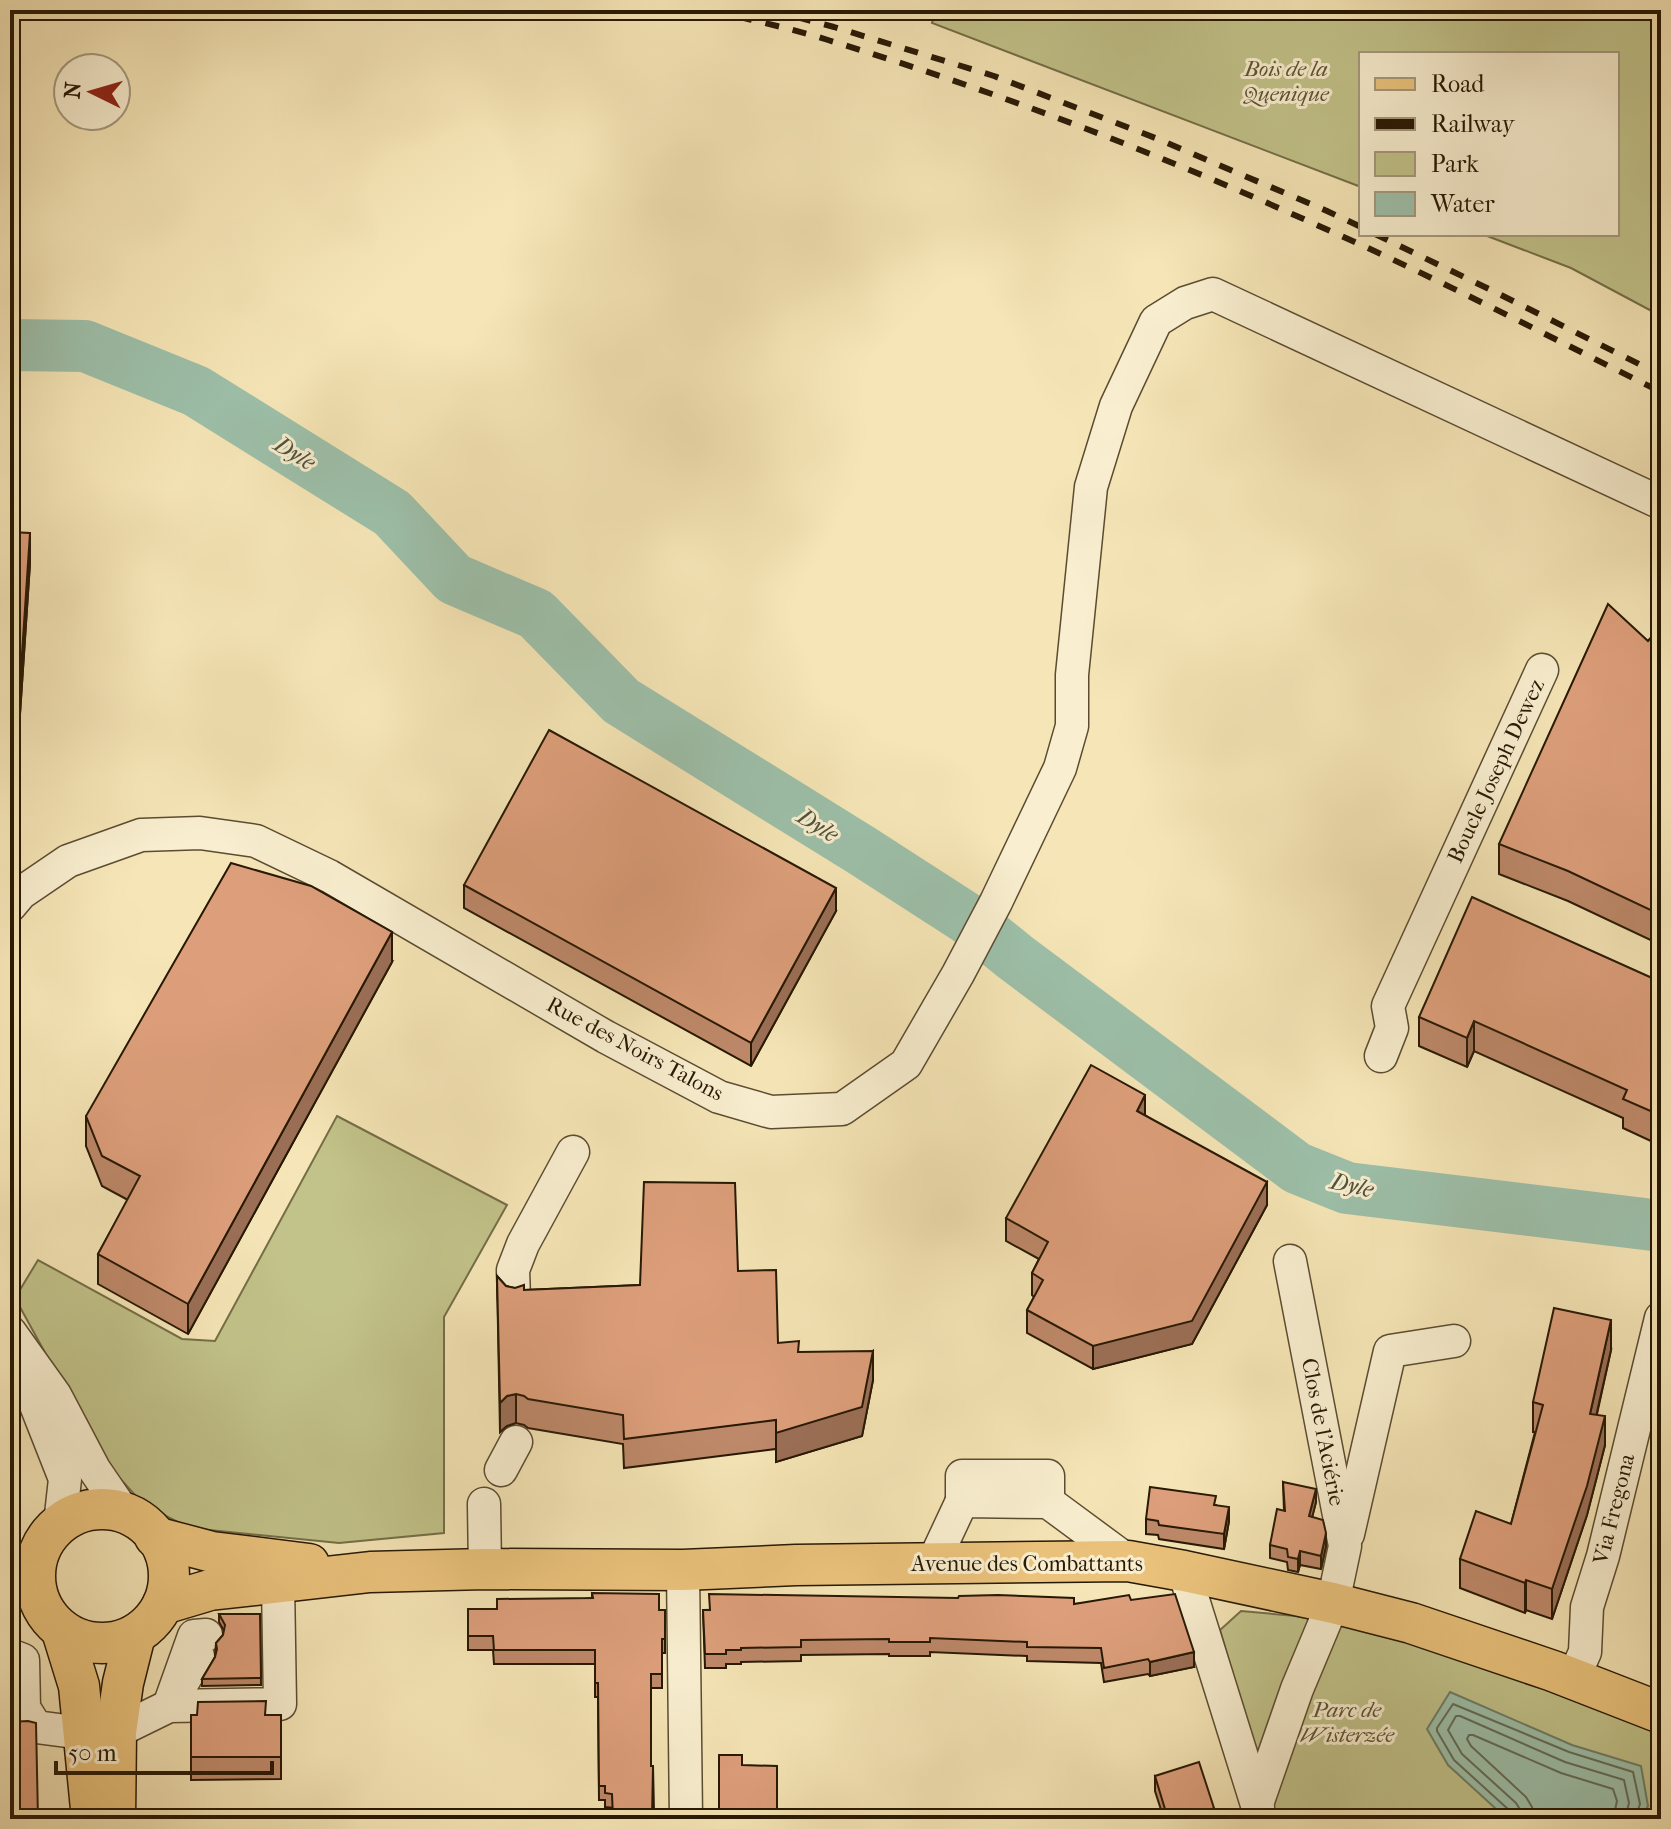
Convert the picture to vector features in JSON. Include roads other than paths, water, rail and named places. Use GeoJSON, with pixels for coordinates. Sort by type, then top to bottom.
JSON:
{"type":"FeatureCollection","features":[{"type":"Feature","properties":{"kind":"main road"},"geometry":{"type":"LineString","coordinates":[[40,1616],[89,1644],[118,1642],[150,1624],[163,1604],[169,1582],[168,1562],[142,1520],[122,1510],[80,1512],[39,1538],[34,1577],[40,1616],[79,1686],[99,1733],[115,1819]]}},
{"type":"Feature","properties":{"kind":"main road","name":"Avenue des Combattants"},"geometry":{"type":"LineString","coordinates":[[155,1537],[212,1552],[370,1572]]}},
{"type":"Feature","properties":{"kind":"main road","name":"Avenue des Combattants"},"geometry":{"type":"LineString","coordinates":[[163,1604],[210,1590],[370,1572],[683,1570],[796,1565],[1128,1561],[1333,1603],[1411,1623],[1563,1675],[1661,1713]]}},
{"type":"Feature","properties":{"kind":"main road"},"geometry":{"type":"LineString","coordinates":[[92,1819],[99,1733],[123,1683],[135,1635]]}},
{"type":"Feature","properties":{"kind":"street","name":"Rue des Noirs Talons"},"geometry":{"type":"LineString","coordinates":[[10,906],[21,893],[68,861],[141,835],[200,833],[256,841],[329,876],[602,1047],[719,1097],[771,1112],[842,1109],[906,1064],[994,906],[1060,768],[1072,726],[1072,675],[1091,487],[1116,406],[1156,321],[1185,303],[1213,294],[1658,502]]}},
{"type":"Feature","properties":{"kind":"street","name":"Boucle Joseph Dewez"},"geometry":{"type":"LineString","coordinates":[[1381,1056],[1392,1028],[1388,1006],[1542,670]]}},
{"type":"Feature","properties":{"kind":"street"},"geometry":{"type":"LineString","coordinates":[[514,1298],[513,1270],[523,1244],[573,1152]]}},
{"type":"Feature","properties":{"kind":"street","name":"Clos de l'Aciérie"},"geometry":{"type":"LineString","coordinates":[[1259,1812],[1297,1689],[1333,1603],[1345,1546],[1290,1261]]}},
{"type":"Feature","properties":{"kind":"street","name":"Via Fregona"},"geometry":{"type":"LineString","coordinates":[[1563,1675],[1563,1645],[1587,1607],[1603,1556],[1661,1318]]}},
{"type":"Feature","properties":{"kind":"street"},"geometry":{"type":"LineString","coordinates":[[10,1332],[55,1395],[94,1469],[122,1510]]}},
{"type":"Feature","properties":{"kind":"street"},"geometry":{"type":"LineString","coordinates":[[10,1340],[65,1479],[39,1538]]}},
{"type":"Feature","properties":{"kind":"street"},"geometry":{"type":"LineString","coordinates":[[1345,1546],[1390,1351],[1454,1341]]}},
{"type":"Feature","properties":{"kind":"street"},"geometry":{"type":"LineString","coordinates":[[501,1470],[516,1442]]}},
{"type":"Feature","properties":{"kind":"street"},"geometry":{"type":"LineString","coordinates":[[933,1563],[962,1501],[1048,1502],[1128,1561]]}},
{"type":"Feature","properties":{"kind":"street"},"geometry":{"type":"LineString","coordinates":[[484,1504],[485,1569]]}},
{"type":"Feature","properties":{"kind":"street"},"geometry":{"type":"LineString","coordinates":[[683,1570],[686,1819]]}},
{"type":"Feature","properties":{"kind":"street"},"geometry":{"type":"LineString","coordinates":[[1184,1571],[1259,1812]]}},
{"type":"Feature","properties":{"kind":"street"},"geometry":{"type":"LineString","coordinates":[[10,1655],[23,1660],[17,1708],[36,1727],[99,1733],[169,1706],[280,1704],[273,1657],[278,1583]]}},
{"type":"Feature","properties":{"kind":"street"},"geometry":{"type":"LineString","coordinates":[[194,1636],[200,1663],[169,1706],[194,1636]]}},
{"type":"Feature","properties":{"kind":"water"},"geometry":{"type":"Polygon","coordinates":[[[1450,1692],[1572,1745],[1641,1766],[1648,1806],[1641,1819],[1507,1819],[1448,1765],[1427,1729],[1450,1692]]]}},
{"type":"Feature","properties":{"kind":"waterway","name":"Dyle"},"geometry":{"type":"LineString","coordinates":[[10,345],[85,346],[196,391],[392,513],[454,579],[536,614],[621,701],[968,919],[1297,1168],[1347,1188],[1661,1226]]}},
{"type":"Feature","properties":{"kind":"railway"},"geometry":{"type":"LineString","coordinates":[[711,10],[891,60],[1015,102],[1138,149],[1362,245],[1661,392]]}},
{"type":"Feature","properties":{"kind":"railway"},"geometry":{"type":"LineString","coordinates":[[770,10],[994,76],[1158,139],[1359,226]]}},
{"type":"Feature","properties":{"kind":"railway"},"geometry":{"type":"LineString","coordinates":[[1379,236],[1661,375]]}},
{"type":"Feature","properties":{"kind":"park label","name":"Bois de la Quenique"},"geometry":{"type":"Point","coordinates":[1286,82]}},
{"type":"Feature","properties":{"kind":"park label","name":"Parc de Wisterzée"},"geometry":{"type":"Point","coordinates":[1347,1722]}}]}
